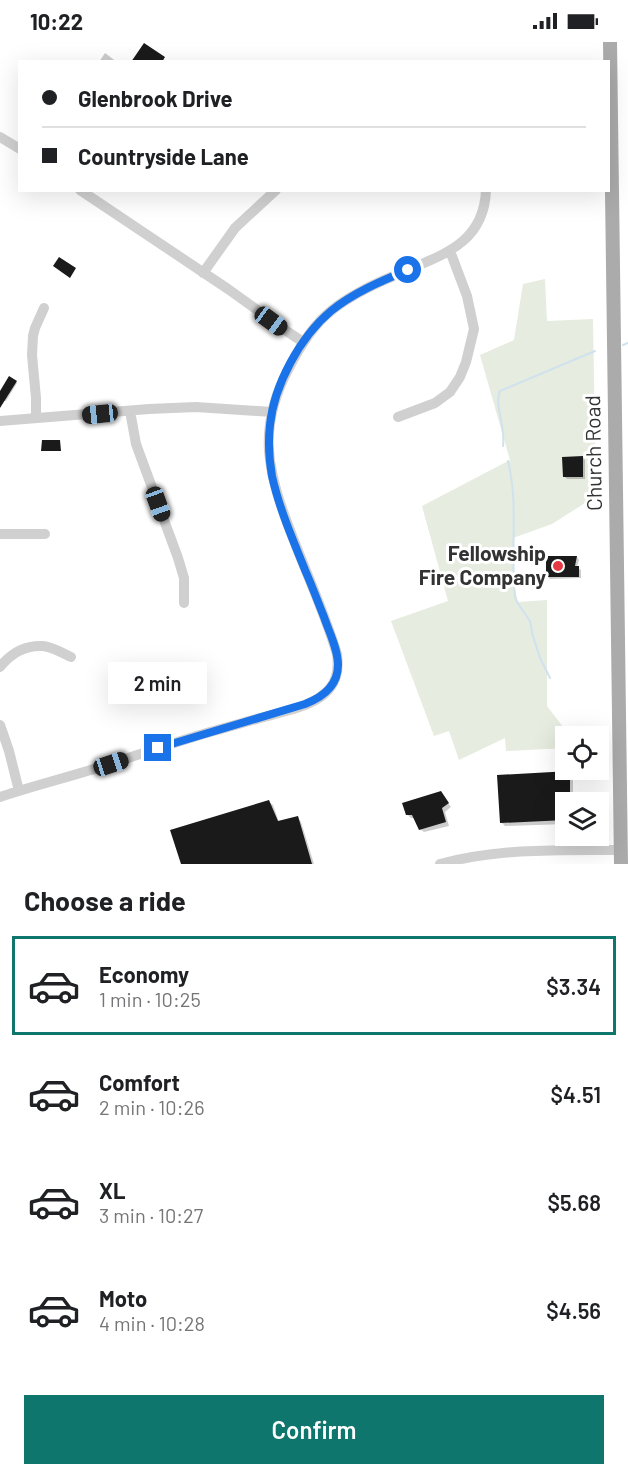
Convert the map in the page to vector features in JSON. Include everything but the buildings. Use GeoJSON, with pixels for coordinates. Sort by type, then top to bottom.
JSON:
{"type":"FeatureCollection","features":[{"type":"Feature","properties":{"kind":"main road","name":"Church Road"},"geometry":{"type":"LineString","coordinates":[[610,42],[610,149],[622,526],[621,857]]}},
{"type":"Feature","properties":{"kind":"street"},"geometry":{"type":"LineString","coordinates":[[0,137],[18,148]]}},
{"type":"Feature","properties":{"kind":"street"},"geometry":{"type":"LineString","coordinates":[[83,192],[303,342]]}},
{"type":"Feature","properties":{"kind":"street"},"geometry":{"type":"LineString","coordinates":[[203,273],[235,228],[274,192]]}},
{"type":"Feature","properties":{"kind":"street"},"geometry":{"type":"LineString","coordinates":[[0,797],[287,710],[320,698],[330,689],[337,674],[337,654],[274,485],[269,450],[269,427],[277,395],[303,342],[324,317],[353,296],[450,252],[464,241],[477,224],[486,192]]}},
{"type":"Feature","properties":{"kind":"street"},"geometry":{"type":"LineString","coordinates":[[398,417],[435,403],[450,392],[466,362],[474,328],[467,296],[450,252]]}},
{"type":"Feature","properties":{"kind":"street"},"geometry":{"type":"LineString","coordinates":[[36,418],[33,336],[44,308]]}},
{"type":"Feature","properties":{"kind":"street"},"geometry":{"type":"LineString","coordinates":[[0,421],[196,407],[272,412]]}},
{"type":"Feature","properties":{"kind":"street"},"geometry":{"type":"LineString","coordinates":[[130,411],[136,444],[184,578],[184,603]]}},
{"type":"Feature","properties":{"kind":"street"},"geometry":{"type":"LineString","coordinates":[[0,534],[45,534]]}},
{"type":"Feature","properties":{"kind":"street"},"geometry":{"type":"LineString","coordinates":[[0,667],[7,658],[25,648],[43,646],[71,657]]}},
{"type":"Feature","properties":{"kind":"street"},"geometry":{"type":"LineString","coordinates":[[0,725],[19,791]]}},
{"type":"Feature","properties":{"kind":"street"},"geometry":{"type":"LineString","coordinates":[[440,864],[500,853],[576,850],[621,857]]}},
{"type":"Feature","properties":{"kind":"shaded area"},"geometry":{"type":"Polygon","coordinates":[[[545,279],[547,321],[593,319],[596,496],[552,524],[513,538],[515,590],[518,602],[547,600],[547,706],[562,726],[555,726],[555,749],[506,751],[505,738],[459,760],[449,731],[434,736],[391,621],[448,601],[422,506],[510,460],[480,355],[514,340],[523,284],[545,279]]]}},
{"type":"Feature","properties":{"kind":"waterway"},"geometry":{"type":"LineString","coordinates":[[623,345],[628,343]]}},
{"type":"Feature","properties":{"kind":"waterway"},"geometry":{"type":"LineString","coordinates":[[503,446],[498,403],[500,391],[595,351]]}},
{"type":"Feature","properties":{"kind":"waterway"},"geometry":{"type":"LineString","coordinates":[[508,461],[514,512],[515,597],[530,621],[540,658],[550,678]]}},
{"type":"Feature","properties":{"kind":"place","name":"Fellowship Fire Company"},"geometry":{"type":"Point","coordinates":[558,566]}},
{"type":"Feature","properties":{"kind":"route"},"geometry":{"type":"LineString","coordinates":[[158,748],[313,701],[325,694],[334,682],[338,665],[337,654],[274,485],[269,450],[269,427],[285,375],[303,342],[316,326],[333,309],[353,296],[408,270]]}}]}
